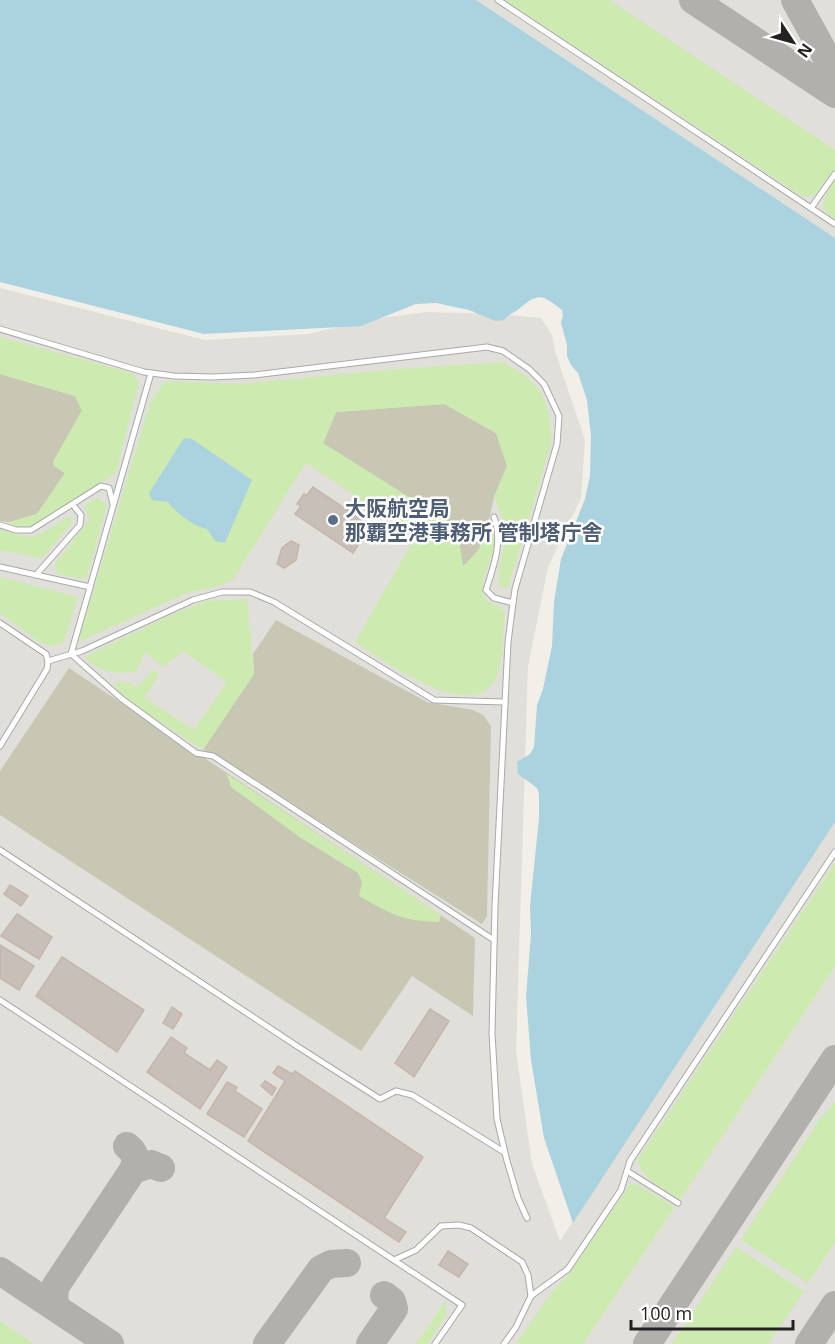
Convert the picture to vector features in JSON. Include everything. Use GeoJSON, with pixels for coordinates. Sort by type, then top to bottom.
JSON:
{"type":"FeatureCollection","features":[{"type":"Feature","properties":{"kind":"lane"},"geometry":{"type":"LineString","coordinates":[[498,0],[835,224]]}},
{"type":"Feature","properties":{"kind":"lane"},"geometry":{"type":"LineString","coordinates":[[811,208],[835,174]]}},
{"type":"Feature","properties":{"kind":"lane"},"geometry":{"type":"LineString","coordinates":[[0,329],[151,373],[174,376],[254,375],[487,347],[503,351],[529,369],[544,384],[559,416],[557,444],[518,578],[508,642],[494,939],[492,1033],[497,1119],[504,1152],[518,1198],[527,1218]]}},
{"type":"Feature","properties":{"kind":"lane"},"geometry":{"type":"LineString","coordinates":[[71,654],[151,373]]}},
{"type":"Feature","properties":{"kind":"lane"},"geometry":{"type":"LineString","coordinates":[[0,525],[16,530],[31,530],[101,486],[109,488],[113,505]]}},
{"type":"Feature","properties":{"kind":"lane"},"geometry":{"type":"LineString","coordinates":[[36,575],[80,525],[81,515],[73,505]]}},
{"type":"Feature","properties":{"kind":"lane"},"geometry":{"type":"LineString","coordinates":[[494,517],[498,528],[499,547],[486,590],[494,598],[513,603]]}},
{"type":"Feature","properties":{"kind":"lane"},"geometry":{"type":"LineString","coordinates":[[0,567],[90,587]]}},
{"type":"Feature","properties":{"kind":"lane"},"geometry":{"type":"LineString","coordinates":[[48,661],[82,651],[193,600],[222,592],[250,592],[274,602],[434,700],[505,702]]}},
{"type":"Feature","properties":{"kind":"lane"},"geometry":{"type":"LineString","coordinates":[[0,623],[46,654],[48,661],[46,669],[0,746]]}},
{"type":"Feature","properties":{"kind":"lane"},"geometry":{"type":"LineString","coordinates":[[71,654],[122,699],[196,753],[213,756],[494,939]]}},
{"type":"Feature","properties":{"kind":"lane"},"geometry":{"type":"LineString","coordinates":[[0,850],[380,1099],[396,1091],[412,1095],[504,1152]]}},
{"type":"Feature","properties":{"kind":"lane"},"geometry":{"type":"LineString","coordinates":[[504,1344],[516,1327],[531,1296],[568,1269],[621,1190],[630,1161],[835,852]]}},
{"type":"Feature","properties":{"kind":"lane"},"geometry":{"type":"LineString","coordinates":[[0,1000],[462,1305],[435,1344]]}},
{"type":"Feature","properties":{"kind":"lane"},"geometry":{"type":"LineString","coordinates":[[627,1171],[678,1203]]}},
{"type":"Feature","properties":{"kind":"lane"},"geometry":{"type":"LineString","coordinates":[[394,1260],[416,1250],[441,1226],[459,1225],[471,1228],[522,1262],[528,1275],[531,1296]]}},
{"type":"Feature","properties":{"kind":"shaded area"},"geometry":{"type":"Polygon","coordinates":[[[476,0],[835,0],[835,238],[476,0]]]}},
{"type":"Feature","properties":{"kind":"shaded area"},"geometry":{"type":"Polygon","coordinates":[[[0,288],[205,340],[308,334],[373,319],[427,312],[541,318],[552,335],[555,351],[585,440],[581,498],[548,567],[528,666],[516,1051],[532,1164],[560,1241],[835,822],[835,1344],[0,1344],[0,288]]]}},
{"type":"Feature","properties":{"kind":"shaded area"},"geometry":{"type":"Polygon","coordinates":[[[0,374],[75,396],[82,411],[53,462],[54,466],[65,473],[37,514],[10,522],[0,521],[0,374]]]}},
{"type":"Feature","properties":{"kind":"shaded area"},"geometry":{"type":"Polygon","coordinates":[[[445,404],[496,433],[507,466],[494,497],[485,538],[479,550],[463,567],[323,443],[336,412],[445,404]]]}},
{"type":"Feature","properties":{"kind":"shaded area"},"geometry":{"type":"Polygon","coordinates":[[[276,620],[427,702],[473,710],[483,715],[491,726],[487,916],[482,924],[203,749],[254,674],[253,654],[276,620]]]}},
{"type":"Feature","properties":{"kind":"shaded area"},"geometry":{"type":"Polygon","coordinates":[[[69,668],[475,938],[473,1016],[412,976],[361,1051],[0,815],[0,771],[69,668]]]}},
{"type":"Feature","properties":{"kind":"green space"},"geometry":{"type":"Polygon","coordinates":[[[505,0],[609,0],[835,150],[833,174],[818,192],[803,197],[505,0]]]}},
{"type":"Feature","properties":{"kind":"green space"},"geometry":{"type":"Polygon","coordinates":[[[835,180],[835,219],[826,213],[823,205],[827,192],[835,180]]]}},
{"type":"Feature","properties":{"kind":"green space"},"geometry":{"type":"Polygon","coordinates":[[[0,337],[132,373],[139,382],[116,473],[34,526],[15,527],[10,522],[37,514],[65,473],[54,466],[53,462],[82,410],[75,396],[0,374],[0,337]]]}},
{"type":"Feature","properties":{"kind":"green space"},"geometry":{"type":"Polygon","coordinates":[[[502,362],[527,377],[542,394],[551,428],[551,444],[508,588],[499,587],[499,570],[507,531],[494,497],[507,466],[496,433],[444,404],[336,412],[323,443],[457,527],[463,566],[479,548],[488,525],[495,530],[493,551],[482,590],[486,599],[500,607],[505,613],[500,667],[487,689],[471,695],[451,693],[430,686],[386,663],[355,642],[416,536],[306,463],[233,579],[217,586],[187,593],[78,642],[150,403],[165,381],[241,384],[385,370],[502,362]]]}},
{"type":"Feature","properties":{"kind":"green space"},"geometry":{"type":"Polygon","coordinates":[[[99,498],[107,505],[87,577],[80,579],[56,573],[55,564],[90,519],[84,509],[91,500],[99,498]]]}},
{"type":"Feature","properties":{"kind":"green space"},"geometry":{"type":"Polygon","coordinates":[[[69,516],[73,518],[70,525],[42,558],[0,550],[0,530],[31,537],[44,532],[69,516]]]}},
{"type":"Feature","properties":{"kind":"green space"},"geometry":{"type":"Polygon","coordinates":[[[0,577],[78,597],[64,642],[53,646],[43,644],[0,614],[0,577]]]}},
{"type":"Feature","properties":{"kind":"green space"},"geometry":{"type":"Polygon","coordinates":[[[247,599],[254,674],[203,750],[125,699],[113,682],[128,682],[136,688],[153,670],[159,674],[145,698],[194,730],[227,682],[183,651],[163,667],[145,652],[136,672],[129,673],[101,669],[84,657],[175,613],[207,601],[247,599]]]}},
{"type":"Feature","properties":{"kind":"green space"},"geometry":{"type":"Polygon","coordinates":[[[227,774],[441,915],[439,922],[405,918],[359,896],[362,882],[358,873],[301,838],[231,787],[227,774]]]}},
{"type":"Feature","properties":{"kind":"green space"},"geometry":{"type":"Polygon","coordinates":[[[835,863],[835,967],[680,1200],[648,1178],[638,1159],[835,863]]]}},
{"type":"Feature","properties":{"kind":"green space"},"geometry":{"type":"Polygon","coordinates":[[[835,1102],[835,1243],[808,1283],[741,1240],[818,1122],[835,1102]]]}},
{"type":"Feature","properties":{"kind":"green space"},"geometry":{"type":"Polygon","coordinates":[[[629,1184],[638,1185],[675,1207],[583,1344],[516,1344],[552,1292],[568,1275],[629,1184]]]}},
{"type":"Feature","properties":{"kind":"green space"},"geometry":{"type":"Polygon","coordinates":[[[736,1247],[804,1291],[768,1344],[672,1344],[736,1247]]]}},
{"type":"Feature","properties":{"kind":"green space"},"geometry":{"type":"Polygon","coordinates":[[[446,1300],[446,1315],[428,1344],[416,1344],[446,1300]]]}},
{"type":"Feature","properties":{"kind":"green space"},"geometry":{"type":"Polygon","coordinates":[[[0,1321],[34,1344],[0,1344],[0,1321]]]}},
{"type":"Feature","properties":{"kind":"water"},"geometry":{"type":"Polygon","coordinates":[[[0,0],[476,0],[835,238],[835,822],[573,1223],[544,1138],[531,1060],[526,997],[531,934],[530,906],[539,818],[539,794],[537,788],[518,774],[517,762],[530,754],[534,747],[537,705],[543,689],[552,646],[554,602],[561,559],[585,499],[590,476],[591,436],[587,400],[578,373],[567,356],[567,345],[561,323],[562,310],[541,297],[532,299],[504,320],[495,321],[469,310],[436,303],[416,304],[361,326],[204,334],[0,282],[0,0]]]}},
{"type":"Feature","properties":{"kind":"water"},"geometry":{"type":"Polygon","coordinates":[[[184,438],[192,439],[252,480],[225,543],[215,541],[207,529],[185,518],[168,502],[152,500],[149,493],[184,438]]]}},
{"type":"Feature","properties":{"kind":"building","name":"大阪航空局 那覇空港事務所 管制塔庁舎"},"geometry":{"type":"Polygon","coordinates":[[[313,487],[371,526],[353,553],[295,514],[301,506],[297,504],[313,487]]]}},
{"type":"Feature","properties":{"kind":"building"},"geometry":{"type":"Polygon","coordinates":[[[291,541],[299,545],[296,560],[284,568],[277,564],[282,548],[291,541]]]}},
{"type":"Feature","properties":{"kind":"building"},"geometry":{"type":"Polygon","coordinates":[[[10,885],[28,896],[21,906],[4,894],[10,885]]]}},
{"type":"Feature","properties":{"kind":"building"},"geometry":{"type":"Polygon","coordinates":[[[17,914],[52,937],[39,959],[1,936],[17,914]]]}},
{"type":"Feature","properties":{"kind":"building"},"geometry":{"type":"Polygon","coordinates":[[[0,945],[34,966],[19,990],[0,978],[0,945]]]}},
{"type":"Feature","properties":{"kind":"building"},"geometry":{"type":"Polygon","coordinates":[[[62,957],[144,1010],[117,1052],[36,996],[62,957]]]}},
{"type":"Feature","properties":{"kind":"building"},"geometry":{"type":"Polygon","coordinates":[[[172,1007],[182,1014],[173,1029],[163,1023],[172,1007]]]}},
{"type":"Feature","properties":{"kind":"building"},"geometry":{"type":"Polygon","coordinates":[[[430,1009],[449,1021],[414,1077],[395,1063],[430,1009]]]}},
{"type":"Feature","properties":{"kind":"building"},"geometry":{"type":"Polygon","coordinates":[[[171,1037],[187,1048],[184,1053],[210,1070],[217,1060],[227,1067],[200,1109],[147,1072],[171,1037]]]}},
{"type":"Feature","properties":{"kind":"building"},"geometry":{"type":"Polygon","coordinates":[[[278,1066],[292,1074],[295,1071],[423,1157],[384,1218],[406,1232],[399,1242],[248,1141],[285,1081],[273,1073],[278,1066]]]}},
{"type":"Feature","properties":{"kind":"building"},"geometry":{"type":"Polygon","coordinates":[[[265,1081],[276,1088],[272,1095],[261,1086],[265,1081]]]}},
{"type":"Feature","properties":{"kind":"building"},"geometry":{"type":"Polygon","coordinates":[[[227,1082],[237,1087],[235,1091],[262,1109],[244,1137],[207,1114],[227,1082]]]}},
{"type":"Feature","properties":{"kind":"building"},"geometry":{"type":"Polygon","coordinates":[[[448,1251],[468,1264],[459,1277],[439,1265],[448,1251]]]}},
{"type":"Feature","properties":{"kind":"taxiway"},"geometry":{"type":"LineString","coordinates":[[693,0],[835,94]]}},
{"type":"Feature","properties":{"kind":"taxiway"},"geometry":{"type":"LineString","coordinates":[[795,0],[835,73]]}},
{"type":"Feature","properties":{"kind":"taxiway"},"geometry":{"type":"LineString","coordinates":[[647,1344],[835,1059]]}},
{"type":"Feature","properties":{"kind":"taxiway"},"geometry":{"type":"LineString","coordinates":[[58,1309],[54,1302],[55,1287],[133,1170],[135,1157],[127,1146]]}},
{"type":"Feature","properties":{"kind":"taxiway"},"geometry":{"type":"LineString","coordinates":[[133,1170],[151,1164],[161,1168]]}},
{"type":"Feature","properties":{"kind":"taxiway"},"geometry":{"type":"LineString","coordinates":[[267,1344],[321,1269],[331,1264],[347,1263]]}},
{"type":"Feature","properties":{"kind":"taxiway"},"geometry":{"type":"LineString","coordinates":[[0,1271],[110,1344]]}},
{"type":"Feature","properties":{"kind":"taxiway"},"geometry":{"type":"LineString","coordinates":[[370,1344],[394,1309],[392,1301],[384,1295]]}},
{"type":"Feature","properties":{"kind":"taxiway"},"geometry":{"type":"LineString","coordinates":[[809,1344],[835,1305]]}},
{"type":"Feature","properties":{"kind":"place","name":"大阪航空局 那覇空港事務所 管制塔庁舎"},"geometry":{"type":"Point","coordinates":[333,520]}}]}
